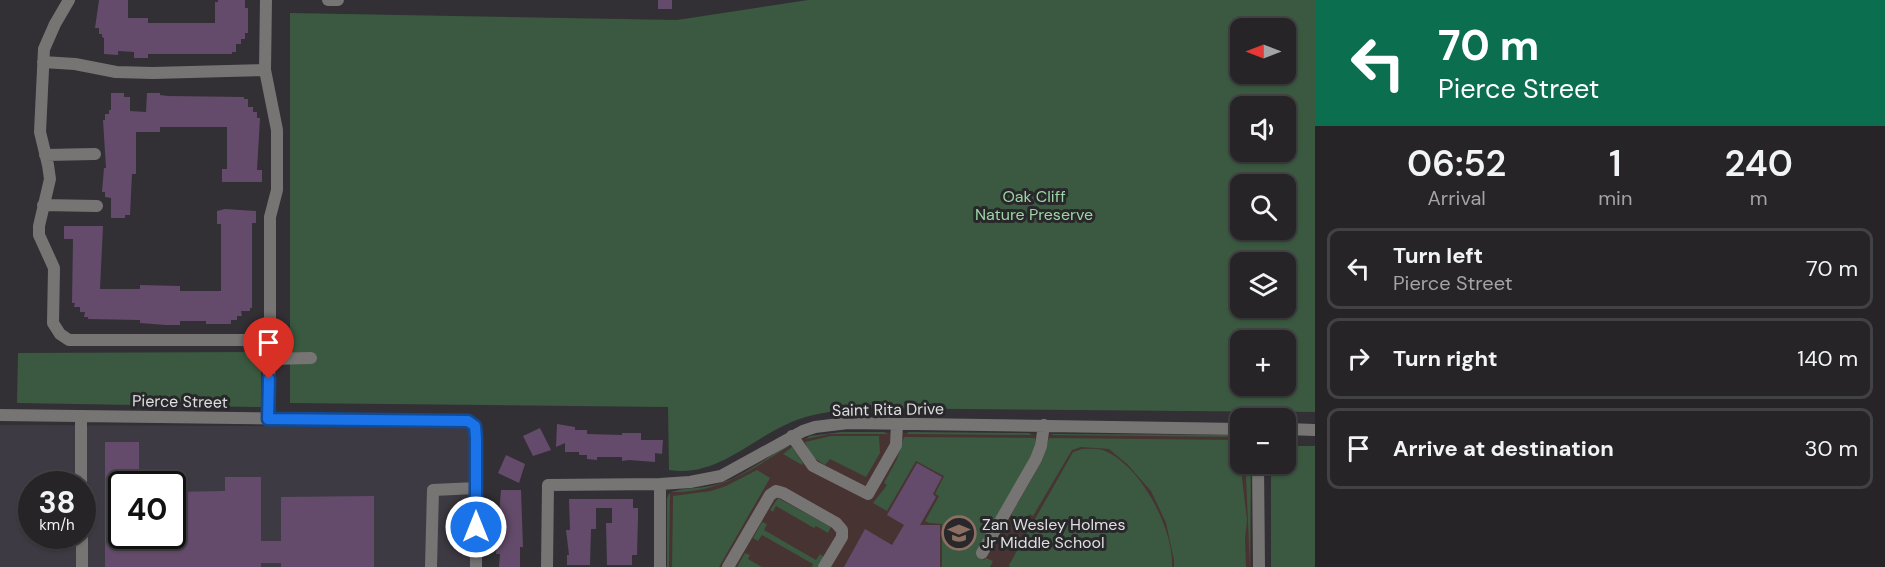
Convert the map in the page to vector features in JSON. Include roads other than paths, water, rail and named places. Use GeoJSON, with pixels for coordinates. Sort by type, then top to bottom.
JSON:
{"type":"FeatureCollection","features":[{"type":"Feature","properties":{"kind":"street"},"geometry":{"type":"LineString","coordinates":[[69,0],[44,49],[43,62],[40,132],[50,179],[40,218],[39,235],[54,268],[53,323],[60,334],[69,340],[270,340]]}},
{"type":"Feature","properties":{"kind":"street"},"geometry":{"type":"LineString","coordinates":[[266,0],[265,70],[277,130],[277,190],[270,217],[268,419]]}},
{"type":"Feature","properties":{"kind":"street"},"geometry":{"type":"LineString","coordinates":[[328,0],[338,0]]}},
{"type":"Feature","properties":{"kind":"street"},"geometry":{"type":"LineString","coordinates":[[43,62],[75,64],[116,72],[265,70]]}},
{"type":"Feature","properties":{"kind":"street"},"geometry":{"type":"LineString","coordinates":[[45,154],[95,154]]}},
{"type":"Feature","properties":{"kind":"street"},"geometry":{"type":"LineString","coordinates":[[43,205],[97,206]]}},
{"type":"Feature","properties":{"kind":"street"},"geometry":{"type":"LineString","coordinates":[[269,359],[311,358]]}},
{"type":"Feature","properties":{"kind":"street","name":"Pierce Street"},"geometry":{"type":"LineString","coordinates":[[0,415],[468,421],[475,426],[476,488]]}},
{"type":"Feature","properties":{"kind":"street"},"geometry":{"type":"LineString","coordinates":[[81,416],[81,471]]}},
{"type":"Feature","properties":{"kind":"street","name":"Saint Rita Drive"},"geometry":{"type":"LineString","coordinates":[[547,567],[548,484],[660,484],[690,482],[721,476],[792,436],[814,427],[848,423],[897,423],[1230,429]]}},
{"type":"Feature","properties":{"kind":"street"},"geometry":{"type":"LineString","coordinates":[[792,436],[813,466],[868,494],[896,445],[897,423]]}},
{"type":"Feature","properties":{"kind":"street"},"geometry":{"type":"LineString","coordinates":[[982,553],[1036,459],[1041,446],[1044,425]]}},
{"type":"Feature","properties":{"kind":"street"},"geometry":{"type":"LineString","coordinates":[[1296,429],[1315,430]]}},
{"type":"Feature","properties":{"kind":"street"},"geometry":{"type":"LineString","coordinates":[[1258,474],[1259,567]]}},
{"type":"Feature","properties":{"kind":"street"},"geometry":{"type":"LineString","coordinates":[[660,484],[660,567]]}},
{"type":"Feature","properties":{"kind":"street"},"geometry":{"type":"LineString","coordinates":[[431,567],[433,490],[476,488],[476,567]]}},
{"type":"Feature","properties":{"kind":"street"},"geometry":{"type":"LineString","coordinates":[[728,567],[770,495],[779,491],[836,523],[842,530],[842,537],[824,567]]}},
{"type":"Feature","properties":{"kind":"street"},"geometry":{"type":"LineString","coordinates":[[81,549],[82,567]]}},
{"type":"Feature","properties":{"kind":"place","name":"Zan Wesley Holmes Jr Middle School"},"geometry":{"type":"Point","coordinates":[959,533]}},
{"type":"Feature","properties":{"kind":"park label","name":"Oak Cliff Nature Preserve"},"geometry":{"type":"Point","coordinates":[1034,205]}}]}
